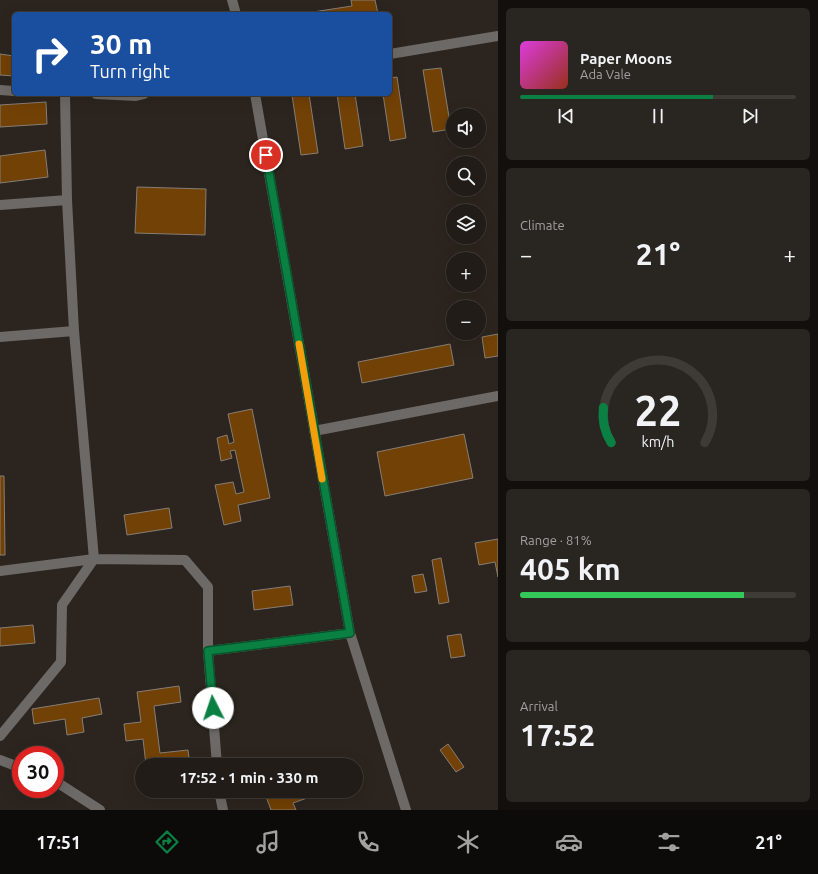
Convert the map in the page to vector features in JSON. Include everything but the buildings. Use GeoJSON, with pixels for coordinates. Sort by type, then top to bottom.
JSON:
{"type":"FeatureCollection","features":[{"type":"Feature","properties":{"kind":"street"},"geometry":{"type":"LineString","coordinates":[[232,0],[235,12]]}},
{"type":"Feature","properties":{"kind":"street"},"geometry":{"type":"LineString","coordinates":[[392,54],[498,36]]}},
{"type":"Feature","properties":{"kind":"street"},"geometry":{"type":"LineString","coordinates":[[0,90],[12,91]]}},
{"type":"Feature","properties":{"kind":"street"},"geometry":{"type":"LineString","coordinates":[[0,736],[61,662],[62,605],[94,559],[74,331],[67,200],[65,96]]}},
{"type":"Feature","properties":{"kind":"street"},"geometry":{"type":"LineString","coordinates":[[255,96],[350,633],[406,810]]}},
{"type":"Feature","properties":{"kind":"street"},"geometry":{"type":"LineString","coordinates":[[0,205],[67,200]]}},
{"type":"Feature","properties":{"kind":"street"},"geometry":{"type":"LineString","coordinates":[[0,337],[74,331]]}},
{"type":"Feature","properties":{"kind":"street"},"geometry":{"type":"LineString","coordinates":[[314,431],[498,396]]}},
{"type":"Feature","properties":{"kind":"street"},"geometry":{"type":"LineString","coordinates":[[0,571],[94,559],[185,560],[208,587],[208,651],[216,758]]}},
{"type":"Feature","properties":{"kind":"street"},"geometry":{"type":"LineString","coordinates":[[208,651],[350,633]]}},
{"type":"Feature","properties":{"kind":"street"},"geometry":{"type":"LineString","coordinates":[[0,760],[12,765]]}},
{"type":"Feature","properties":{"kind":"street"},"geometry":{"type":"LineString","coordinates":[[64,787],[100,810]]}},
{"type":"Feature","properties":{"kind":"street"},"geometry":{"type":"LineString","coordinates":[[220,798],[223,810]]}},
{"type":"Feature","properties":{"kind":"slow traffic"},"geometry":{"type":"LineString","coordinates":[[299,344],[322,479]]}},
{"type":"Feature","properties":{"kind":"route"},"geometry":{"type":"LineString","coordinates":[[213,708],[208,651],[350,633],[266,155]]}}]}
